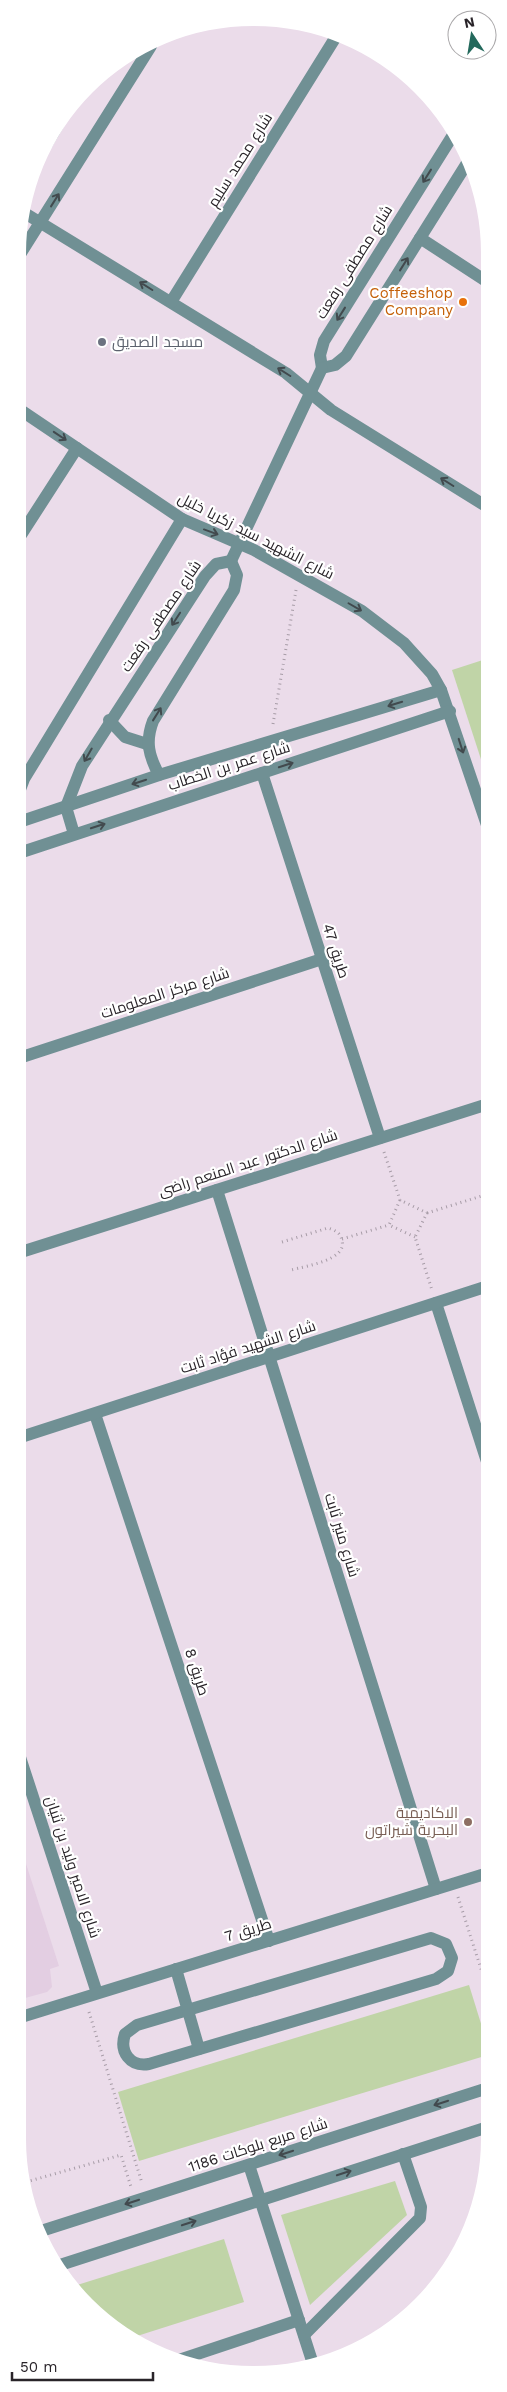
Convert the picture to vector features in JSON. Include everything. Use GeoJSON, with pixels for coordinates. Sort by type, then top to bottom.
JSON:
{"type":"FeatureCollection","features":[{"type":"Feature","properties":{"kind":"street","name":"شارع محمد سليم"},"geometry":{"type":"LineString","coordinates":[[171,302],[334,41]]}},
{"type":"Feature","properties":{"kind":"street"},"geometry":{"type":"LineString","coordinates":[[27,245],[146,54]]}},
{"type":"Feature","properties":{"kind":"street","name":"شارع مصطفى رفعت"},"geometry":{"type":"LineString","coordinates":[[322,368],[320,355],[324,341],[450,140]]}},
{"type":"Feature","properties":{"kind":"street"},"geometry":{"type":"LineString","coordinates":[[159,776],[148,744],[153,721],[234,590],[236,575],[231,561],[322,368],[335,364],[346,356],[464,168]]}},
{"type":"Feature","properties":{"kind":"street"},"geometry":{"type":"LineString","coordinates":[[30,215],[286,373],[331,410],[481,503]]}},
{"type":"Feature","properties":{"kind":"street"},"geometry":{"type":"LineString","coordinates":[[420,238],[481,277]]}},
{"type":"Feature","properties":{"kind":"street","name":"شارع الشهيد سيد زكريا خليل"},"geometry":{"type":"LineString","coordinates":[[26,414],[182,518],[239,543],[386,627],[420,660],[441,690],[450,711],[481,809]]}},
{"type":"Feature","properties":{"kind":"street"},"geometry":{"type":"LineString","coordinates":[[26,527],[77,448]]}},
{"type":"Feature","properties":{"kind":"street","name":"شارع مصطفى رفعت"},"geometry":{"type":"LineString","coordinates":[[26,776],[182,518]]}},
{"type":"Feature","properties":{"kind":"street","name":"شارع مصطفى رفعت"},"geometry":{"type":"LineString","coordinates":[[66,807],[82,766],[209,569],[223,561],[231,561]]}},
{"type":"Feature","properties":{"kind":"street","name":"شارع عمر بن الخطاب"},"geometry":{"type":"LineString","coordinates":[[26,820],[159,776],[441,690]]}},
{"type":"Feature","properties":{"kind":"street","name":"شارع عمر بن الخطاب"},"geometry":{"type":"LineString","coordinates":[[26,851],[450,711]]}},
{"type":"Feature","properties":{"kind":"street"},"geometry":{"type":"LineString","coordinates":[[110,720],[125,737],[148,744]]}},
{"type":"Feature","properties":{"kind":"street","name":"طريق 47"},"geometry":{"type":"LineString","coordinates":[[262,773],[380,1138]]}},
{"type":"Feature","properties":{"kind":"street"},"geometry":{"type":"LineString","coordinates":[[66,807],[74,834]]}},
{"type":"Feature","properties":{"kind":"street","name":"شارع مركز المعلومات"},"geometry":{"type":"LineString","coordinates":[[26,1056],[322,959]]}},
{"type":"Feature","properties":{"kind":"street","name":"شارع الدكتور عبد المنعم راضى"},"geometry":{"type":"LineString","coordinates":[[26,1250],[481,1106]]}},
{"type":"Feature","properties":{"kind":"street","name":"شارع منير ثابت"},"geometry":{"type":"LineString","coordinates":[[217,1190],[436,1889]]}},
{"type":"Feature","properties":{"kind":"street","name":"شارع الشهيد فؤاد ثابت"},"geometry":{"type":"LineString","coordinates":[[26,1436],[481,1288]]}},
{"type":"Feature","properties":{"kind":"street"},"geometry":{"type":"LineString","coordinates":[[436,1303],[481,1443]]}},
{"type":"Feature","properties":{"kind":"street","name":"طريق 8"},"geometry":{"type":"LineString","coordinates":[[95,1414],[269,1941]]}},
{"type":"Feature","properties":{"kind":"street","name":"شارع الامير وليد بن ثنيان"},"geometry":{"type":"LineString","coordinates":[[26,1776],[97,1993]]}},
{"type":"Feature","properties":{"kind":"street","name":"طريق 7"},"geometry":{"type":"LineString","coordinates":[[26,2015],[481,1875]]}},
{"type":"Feature","properties":{"kind":"street"},"geometry":{"type":"LineString","coordinates":[[423,1939],[439,1939],[450,1951],[451,1965],[442,1976],[436,1979],[200,2049],[142,2065],[130,2060],[123,2048],[125,2034],[130,2029],[423,1939]]}},
{"type":"Feature","properties":{"kind":"street"},"geometry":{"type":"LineString","coordinates":[[176,1969],[200,2049]]}},
{"type":"Feature","properties":{"kind":"street","name":"شارع مربع بلوكات 1186"},"geometry":{"type":"LineString","coordinates":[[46,2229],[481,2090]]}},
{"type":"Feature","properties":{"kind":"street"},"geometry":{"type":"LineString","coordinates":[[64,2264],[481,2129]]}},
{"type":"Feature","properties":{"kind":"street"},"geometry":{"type":"LineString","coordinates":[[304,2336],[420,2218],[420,2203],[403,2154]]}},
{"type":"Feature","properties":{"kind":"street"},"geometry":{"type":"LineString","coordinates":[[249,2165],[311,2358]]}},
{"type":"Feature","properties":{"kind":"street"},"geometry":{"type":"LineString","coordinates":[[189,2357],[299,2320]]}},
{"type":"Feature","properties":{"kind":"path"},"geometry":{"type":"LineString","coordinates":[[270,742],[298,575]]}},
{"type":"Feature","properties":{"kind":"path"},"geometry":{"type":"LineString","coordinates":[[380,1138],[400,1200],[389,1225]]}},
{"type":"Feature","properties":{"kind":"path"},"geometry":{"type":"LineString","coordinates":[[400,1200],[427,1213],[481,1196]]}},
{"type":"Feature","properties":{"kind":"path"},"geometry":{"type":"LineString","coordinates":[[427,1213],[415,1238],[436,1303]]}},
{"type":"Feature","properties":{"kind":"path"},"geometry":{"type":"LineString","coordinates":[[342,1239],[389,1225],[415,1238]]}},
{"type":"Feature","properties":{"kind":"path"},"geometry":{"type":"LineString","coordinates":[[282,1242],[328,1228],[338,1233],[342,1239],[342,1249],[336,1257],[292,1270]]}},
{"type":"Feature","properties":{"kind":"path"},"geometry":{"type":"LineString","coordinates":[[454,1884],[481,1969]]}},
{"type":"Feature","properties":{"kind":"path"},"geometry":{"type":"LineString","coordinates":[[84,1997],[141,2199]]}},
{"type":"Feature","properties":{"kind":"path"},"geometry":{"type":"LineString","coordinates":[[31,2181],[121,2155],[141,2199]]}},
{"type":"Feature","properties":{"kind":"shaded area"},"geometry":{"type":"Polygon","coordinates":[[[26,1864],[59,1966],[50,1969],[52,1987],[47,1992],[26,1998],[26,1864]]]}},
{"type":"Feature","properties":{"kind":"green space"},"geometry":{"type":"Polygon","coordinates":[[[481,661],[481,759],[452,670],[481,661]]]}},
{"type":"Feature","properties":{"kind":"green space"},"geometry":{"type":"Polygon","coordinates":[[[469,1985],[481,2024],[481,2057],[139,2161],[118,2092],[469,1985]]]}},
{"type":"Feature","properties":{"kind":"green space"},"geometry":{"type":"Polygon","coordinates":[[[395,2181],[407,2215],[310,2305],[281,2215],[395,2181]]]}},
{"type":"Feature","properties":{"kind":"green space"},"geometry":{"type":"Polygon","coordinates":[[[224,2239],[244,2302],[140,2335],[115,2319],[80,2284],[224,2239]]]}},
{"type":"Feature","properties":{"kind":"place","name":"Coffeeshop Company"},"geometry":{"type":"Point","coordinates":[463,302]}},
{"type":"Feature","properties":{"kind":"place","name":"مسجد الصديق"},"geometry":{"type":"Point","coordinates":[102,342]}},
{"type":"Feature","properties":{"kind":"place","name":"الاكاديمية البحرية شيراتون"},"geometry":{"type":"Point","coordinates":[468,1822]}}]}
